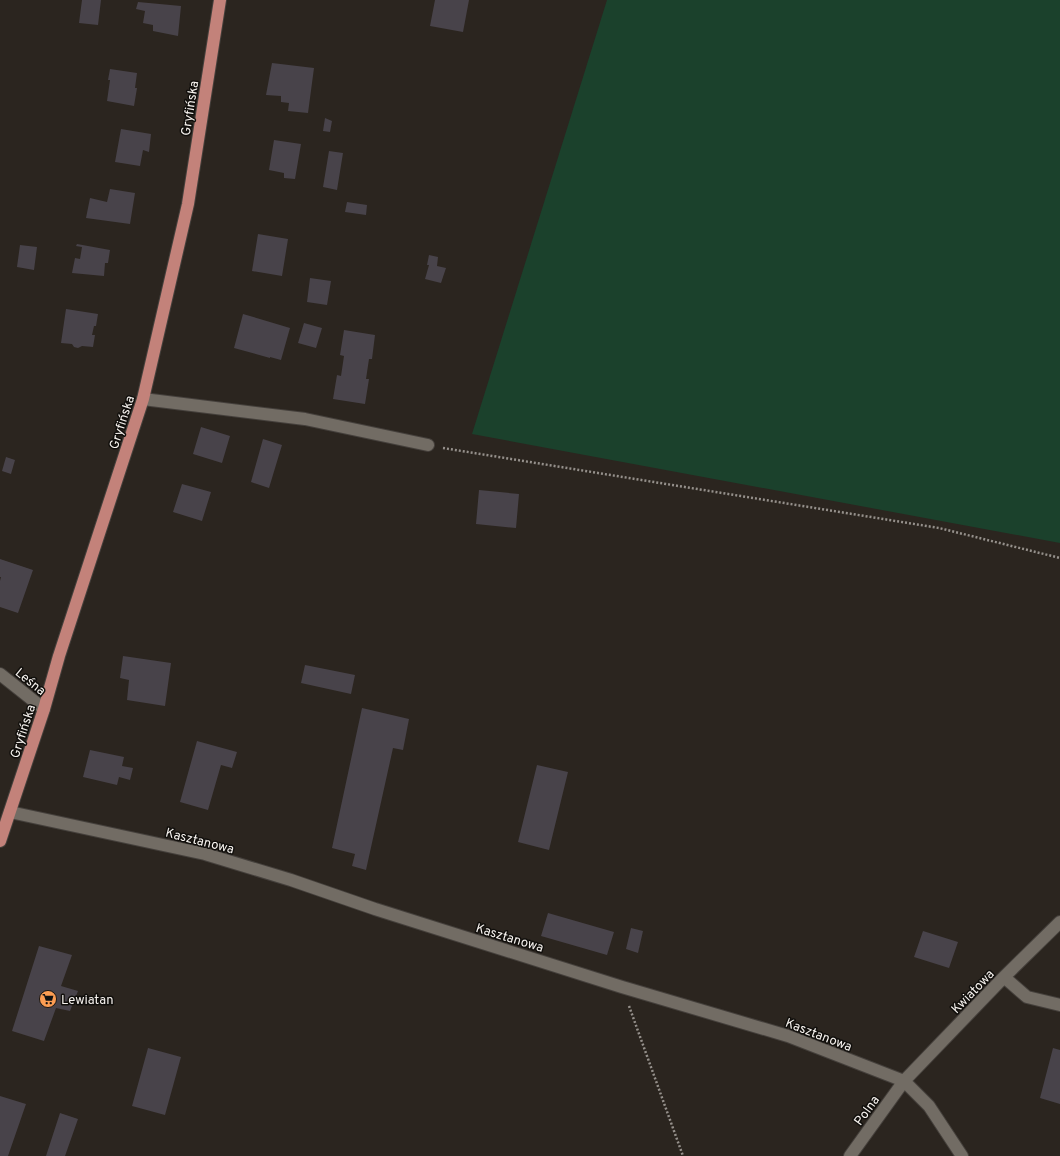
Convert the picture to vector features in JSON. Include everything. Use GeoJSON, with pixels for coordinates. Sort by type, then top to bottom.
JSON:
{"type":"FeatureCollection","features":[{"type":"Feature","properties":{"kind":"main road","name":"Gryfińska"},"geometry":{"type":"LineString","coordinates":[[1,835],[44,709],[59,656],[143,399],[188,204],[220,0]]}},
{"type":"Feature","properties":{"kind":"street"},"geometry":{"type":"LineString","coordinates":[[143,399],[305,419],[428,445]]}},
{"type":"Feature","properties":{"kind":"street","name":"Leśna"},"geometry":{"type":"LineString","coordinates":[[0,674],[44,709]]}},
{"type":"Feature","properties":{"kind":"street","name":"Kasztanowa"},"geometry":{"type":"LineString","coordinates":[[10,812],[205,854],[292,880],[376,909],[622,987],[788,1036],[904,1081],[929,1106],[962,1156]]}},
{"type":"Feature","properties":{"kind":"street","name":"Kwiatowa"},"geometry":{"type":"LineString","coordinates":[[904,1081],[1004,977],[1060,922]]}},
{"type":"Feature","properties":{"kind":"street"},"geometry":{"type":"LineString","coordinates":[[1004,977],[1027,997],[1060,1005]]}},
{"type":"Feature","properties":{"kind":"street","name":"Polna"},"geometry":{"type":"LineString","coordinates":[[850,1156],[904,1081]]}},
{"type":"Feature","properties":{"kind":"path"},"geometry":{"type":"LineString","coordinates":[[428,445],[939,528],[1060,558]]}},
{"type":"Feature","properties":{"kind":"path"},"geometry":{"type":"LineString","coordinates":[[622,987],[683,1156]]}},
{"type":"Feature","properties":{"kind":"green space"},"geometry":{"type":"Polygon","coordinates":[[[607,0],[1060,0],[1060,543],[472,434],[607,0]]]}},
{"type":"Feature","properties":{"kind":"building"},"geometry":{"type":"Polygon","coordinates":[[[82,0],[101,0],[98,25],[79,23],[82,0]]]}},
{"type":"Feature","properties":{"kind":"building"},"geometry":{"type":"Polygon","coordinates":[[[435,0],[469,0],[463,32],[430,26],[435,0]]]}},
{"type":"Feature","properties":{"kind":"building"},"geometry":{"type":"Polygon","coordinates":[[[138,2],[181,6],[178,36],[153,31],[153,25],[143,23],[145,11],[136,9],[138,2]]]}},
{"type":"Feature","properties":{"kind":"building"},"geometry":{"type":"Polygon","coordinates":[[[272,63],[314,68],[308,113],[288,111],[289,103],[281,102],[281,96],[266,95],[272,63]]]}},
{"type":"Feature","properties":{"kind":"building"},"geometry":{"type":"Polygon","coordinates":[[[110,69],[137,73],[135,88],[137,88],[134,106],[107,101],[110,69]]]}},
{"type":"Feature","properties":{"kind":"building"},"geometry":{"type":"Polygon","coordinates":[[[325,118],[332,121],[330,132],[323,131],[325,118]]]}},
{"type":"Feature","properties":{"kind":"building"},"geometry":{"type":"Polygon","coordinates":[[[121,129],[151,134],[149,152],[143,150],[140,166],[115,162],[121,129]]]}},
{"type":"Feature","properties":{"kind":"building"},"geometry":{"type":"Polygon","coordinates":[[[274,140],[301,144],[295,179],[284,178],[284,173],[269,170],[274,140]]]}},
{"type":"Feature","properties":{"kind":"building"},"geometry":{"type":"Polygon","coordinates":[[[329,151],[343,153],[337,190],[323,187],[329,151]]]}},
{"type":"Feature","properties":{"kind":"building"},"geometry":{"type":"Polygon","coordinates":[[[110,189],[135,193],[130,224],[86,218],[90,198],[107,202],[110,189]]]}},
{"type":"Feature","properties":{"kind":"building"},"geometry":{"type":"Polygon","coordinates":[[[347,202],[367,205],[366,215],[345,212],[347,202]]]}},
{"type":"Feature","properties":{"kind":"building"},"geometry":{"type":"Polygon","coordinates":[[[258,234],[288,239],[282,276],[252,271],[258,234]]]}},
{"type":"Feature","properties":{"kind":"building"},"geometry":{"type":"Polygon","coordinates":[[[77,244],[110,250],[108,263],[105,263],[104,276],[72,273],[75,258],[80,259],[82,247],[76,246],[77,244]]]}},
{"type":"Feature","properties":{"kind":"building"},"geometry":{"type":"Polygon","coordinates":[[[20,245],[37,247],[34,270],[17,267],[20,245]]]}},
{"type":"Feature","properties":{"kind":"building"},"geometry":{"type":"Polygon","coordinates":[[[429,255],[438,257],[437,266],[446,268],[441,283],[425,279],[429,265],[427,265],[429,255]]]}},
{"type":"Feature","properties":{"kind":"building"},"geometry":{"type":"Polygon","coordinates":[[[310,278],[331,281],[327,305],[307,302],[310,278]]]}},
{"type":"Feature","properties":{"kind":"building"},"geometry":{"type":"Polygon","coordinates":[[[66,309],[98,314],[96,326],[94,326],[92,335],[95,335],[93,347],[82,346],[78,348],[74,347],[72,344],[61,343],[66,309]]]}},
{"type":"Feature","properties":{"kind":"building"},"geometry":{"type":"Polygon","coordinates":[[[243,314],[290,328],[281,360],[234,348],[243,314]]]}},
{"type":"Feature","properties":{"kind":"building"},"geometry":{"type":"Polygon","coordinates":[[[304,323],[322,328],[316,348],[298,343],[304,323]]]}},
{"type":"Feature","properties":{"kind":"building"},"geometry":{"type":"Polygon","coordinates":[[[344,330],[375,335],[372,359],[369,359],[366,379],[369,379],[365,404],[333,399],[337,375],[341,376],[344,356],[340,355],[344,330]]]}},
{"type":"Feature","properties":{"kind":"building"},"geometry":{"type":"Polygon","coordinates":[[[201,427],[230,436],[222,463],[193,454],[201,427]]]}},
{"type":"Feature","properties":{"kind":"building"},"geometry":{"type":"Polygon","coordinates":[[[263,439],[282,445],[269,488],[251,482],[263,439]]]}},
{"type":"Feature","properties":{"kind":"building"},"geometry":{"type":"Polygon","coordinates":[[[6,457],[15,460],[11,474],[2,471],[6,457]]]}},
{"type":"Feature","properties":{"kind":"building"},"geometry":{"type":"Polygon","coordinates":[[[182,484],[211,492],[202,521],[173,512],[182,484]]]}},
{"type":"Feature","properties":{"kind":"building"},"geometry":{"type":"Polygon","coordinates":[[[479,490],[519,494],[516,528],[476,524],[479,490]]]}},
{"type":"Feature","properties":{"kind":"building"},"geometry":{"type":"Polygon","coordinates":[[[0,559],[33,570],[18,613],[0,607],[0,559]]]}},
{"type":"Feature","properties":{"kind":"building"},"geometry":{"type":"Polygon","coordinates":[[[123,656],[171,663],[165,706],[127,700],[129,680],[120,678],[123,656]]]}},
{"type":"Feature","properties":{"kind":"building"},"geometry":{"type":"Polygon","coordinates":[[[305,665],[355,675],[351,694],[301,683],[305,665]]]}},
{"type":"Feature","properties":{"kind":"building"},"geometry":{"type":"Polygon","coordinates":[[[362,708],[409,719],[403,750],[393,748],[366,870],[352,866],[355,854],[332,848],[362,708]]]}},
{"type":"Feature","properties":{"kind":"building"},"geometry":{"type":"Polygon","coordinates":[[[197,741],[237,752],[232,768],[221,765],[208,810],[180,802],[197,741]]]}},
{"type":"Feature","properties":{"kind":"building"},"geometry":{"type":"Polygon","coordinates":[[[90,750],[124,757],[122,766],[133,768],[130,780],[119,777],[117,785],[83,777],[90,750]]]}},
{"type":"Feature","properties":{"kind":"building"},"geometry":{"type":"Polygon","coordinates":[[[537,765],[568,772],[549,850],[518,842],[537,765]]]}},
{"type":"Feature","properties":{"kind":"building"},"geometry":{"type":"Polygon","coordinates":[[[548,913],[614,932],[607,955],[541,936],[548,913]]]}},
{"type":"Feature","properties":{"kind":"building"},"geometry":{"type":"Polygon","coordinates":[[[631,928],[643,931],[638,953],[626,949],[631,928]]]}},
{"type":"Feature","properties":{"kind":"building"},"geometry":{"type":"Polygon","coordinates":[[[923,931],[958,942],[949,968],[914,957],[923,931]]]}},
{"type":"Feature","properties":{"kind":"building","name":"Lewiatan"},"geometry":{"type":"Polygon","coordinates":[[[39,946],[72,955],[61,986],[78,991],[70,1011],[56,1008],[44,1041],[12,1031],[39,946]]]}},
{"type":"Feature","properties":{"kind":"building"},"geometry":{"type":"Polygon","coordinates":[[[148,1048],[181,1057],[165,1115],[132,1106],[148,1048]]]}},
{"type":"Feature","properties":{"kind":"building"},"geometry":{"type":"Polygon","coordinates":[[[1053,1048],[1060,1050],[1060,1104],[1040,1098],[1053,1048]]]}},
{"type":"Feature","properties":{"kind":"building"},"geometry":{"type":"Polygon","coordinates":[[[0,1096],[26,1104],[8,1156],[0,1156],[0,1096]]]}},
{"type":"Feature","properties":{"kind":"building"},"geometry":{"type":"Polygon","coordinates":[[[60,1113],[78,1119],[65,1156],[46,1156],[60,1113]]]}},
{"type":"Feature","properties":{"kind":"place","name":"Lewiatan"},"geometry":{"type":"Point","coordinates":[48,999]}}]}
